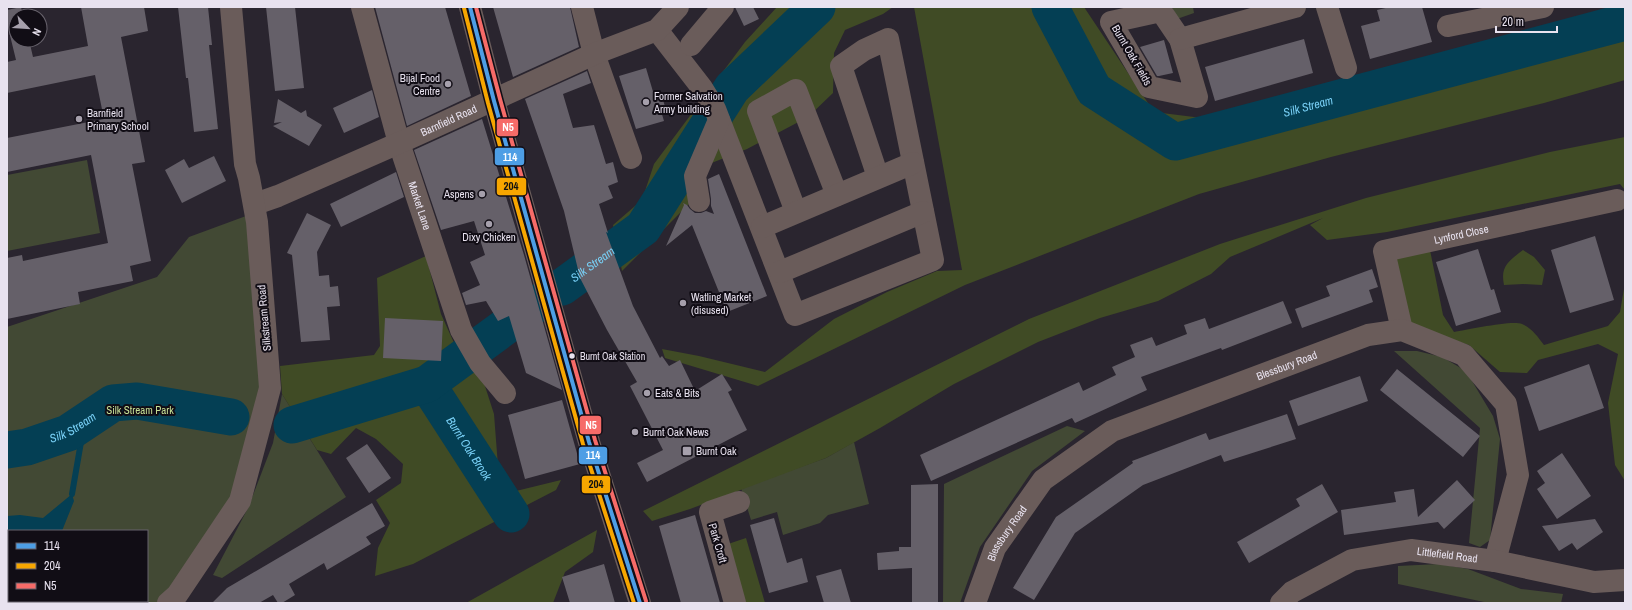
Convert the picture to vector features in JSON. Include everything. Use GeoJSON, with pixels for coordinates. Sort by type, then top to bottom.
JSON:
{"type":"FeatureCollection","features":[{"type":"Feature","properties":{"kind":"street","name":"Silkstream Road"},"geometry":{"type":"LineString","coordinates":[[168,603],[177,595],[240,501],[270,388],[254,204],[245,164],[231,7]]}},
{"type":"Feature","properties":{"kind":"street","name":"Market Lane"},"geometry":{"type":"LineString","coordinates":[[362,7],[399,143],[461,330],[480,363],[505,393]]}},
{"type":"Feature","properties":{"kind":"street"},"geometry":{"type":"LineString","coordinates":[[470,7],[494,101],[589,442],[640,603]]}},
{"type":"Feature","properties":{"kind":"street"},"geometry":{"type":"LineString","coordinates":[[582,7],[594,54],[631,158]]}},
{"type":"Feature","properties":{"kind":"street","name":"Barnfield Road"},"geometry":{"type":"LineString","coordinates":[[254,204],[278,196],[399,143],[494,101],[594,54],[657,30],[678,7]]}},
{"type":"Feature","properties":{"kind":"street"},"geometry":{"type":"LineString","coordinates":[[691,45],[723,7]]}},
{"type":"Feature","properties":{"kind":"street"},"geometry":{"type":"LineString","coordinates":[[1180,39],[1295,7]]}},
{"type":"Feature","properties":{"kind":"street"},"geometry":{"type":"LineString","coordinates":[[1327,7],[1346,68]]}},
{"type":"Feature","properties":{"kind":"street"},"geometry":{"type":"LineString","coordinates":[[1448,26],[1543,7]]}},
{"type":"Feature","properties":{"kind":"street"},"geometry":{"type":"LineString","coordinates":[[657,30],[702,88],[717,114],[796,315],[933,260],[888,39],[864,50],[841,66],[878,177]]}},
{"type":"Feature","properties":{"kind":"street"},"geometry":{"type":"LineString","coordinates":[[796,212],[758,111],[796,90],[837,195]]}},
{"type":"Feature","properties":{"kind":"street"},"geometry":{"type":"LineString","coordinates":[[699,202],[695,176],[717,114]]}},
{"type":"Feature","properties":{"kind":"street"},"geometry":{"type":"LineString","coordinates":[[762,227],[913,163]]}},
{"type":"Feature","properties":{"kind":"street","name":"Lynford Close"},"geometry":{"type":"LineString","coordinates":[[1402,330],[1384,251],[1616,200]]}},
{"type":"Feature","properties":{"kind":"street"},"geometry":{"type":"LineString","coordinates":[[780,272],[923,212]]}},
{"type":"Feature","properties":{"kind":"street","name":"Blessbury Road"},"geometry":{"type":"LineString","coordinates":[[975,603],[995,548],[1043,480],[1112,431],[1368,335],[1402,330],[1464,354],[1506,404],[1518,475],[1495,561]]}},
{"type":"Feature","properties":{"kind":"street","name":"Park Croft"},"geometry":{"type":"LineString","coordinates":[[735,603],[710,512],[738,502]]}},
{"type":"Feature","properties":{"kind":"street","name":"Littlefield Road"},"geometry":{"type":"LineString","coordinates":[[1281,603],[1292,592],[1352,560],[1411,550],[1495,561],[1594,582],[1625,580]]}},
{"type":"Feature","properties":{"kind":"green space"},"geometry":{"type":"Polygon","coordinates":[[[777,7],[893,7],[883,14],[845,30],[834,53],[833,93],[808,117],[747,149],[709,164],[691,202],[622,271],[613,225],[642,200],[654,164],[745,42],[777,7]]]}},
{"type":"Feature","properties":{"kind":"green space"},"geometry":{"type":"Polygon","coordinates":[[[914,7],[1084,7],[1154,112],[1202,118],[1625,11],[1625,80],[1544,103],[1331,157],[1199,194],[965,285],[758,386],[665,358],[662,349],[699,356],[765,372],[834,319],[887,292],[937,271],[962,270],[914,7]]]}},
{"type":"Feature","properties":{"kind":"green space"},"geometry":{"type":"Polygon","coordinates":[[[1172,7],[1193,7],[1194,13],[1177,19],[1172,7]]]}},
{"type":"Feature","properties":{"kind":"green space"},"geometry":{"type":"Polygon","coordinates":[[[1625,137],[1625,190],[1620,184],[1387,232],[1327,240],[1310,225],[1323,218],[1230,257],[1211,274],[1158,301],[1100,318],[1038,342],[954,384],[826,458],[690,509],[652,521],[643,511],[1029,319],[1220,244],[1366,198],[1550,152],[1625,137]]]}},
{"type":"Feature","properties":{"kind":"green space"},"geometry":{"type":"Polygon","coordinates":[[[87,160],[100,233],[7,251],[7,175],[87,160]]]}},
{"type":"Feature","properties":{"kind":"green space","name":"Silk Stream Park"},"geometry":{"type":"Polygon","coordinates":[[[246,216],[271,389],[241,499],[167,603],[7,603],[7,327],[157,277],[189,237],[246,216]]]}},
{"type":"Feature","properties":{"kind":"green space"},"geometry":{"type":"Polygon","coordinates":[[[1430,250],[1443,315],[1454,332],[1499,324],[1516,323],[1522,324],[1529,328],[1544,345],[1608,326],[1620,312],[1625,283],[1625,481],[1615,465],[1608,403],[1618,354],[1598,344],[1538,360],[1527,373],[1500,372],[1469,345],[1411,326],[1394,256],[1430,250]]]}},
{"type":"Feature","properties":{"kind":"green space"},"geometry":{"type":"Polygon","coordinates":[[[1523,250],[1534,257],[1545,270],[1542,285],[1504,285],[1503,273],[1507,264],[1523,250]]]}},
{"type":"Feature","properties":{"kind":"green space"},"geometry":{"type":"Polygon","coordinates":[[[426,256],[441,314],[459,354],[484,383],[494,414],[499,479],[516,491],[561,480],[556,490],[413,564],[375,576],[378,548],[390,523],[376,500],[401,483],[403,464],[376,439],[356,428],[331,454],[317,450],[282,394],[280,366],[374,355],[380,346],[377,278],[426,256]]]}},
{"type":"Feature","properties":{"kind":"green space"},"geometry":{"type":"Polygon","coordinates":[[[1394,351],[1417,351],[1442,357],[1466,371],[1493,416],[1500,439],[1490,540],[1480,547],[1469,543],[1480,428],[1394,351]]]}},
{"type":"Feature","properties":{"kind":"green space"},"geometry":{"type":"Polygon","coordinates":[[[282,394],[346,497],[222,578],[213,575],[248,508],[273,443],[282,394]]]}},
{"type":"Feature","properties":{"kind":"green space"},"geometry":{"type":"Polygon","coordinates":[[[1067,426],[1085,431],[1032,471],[980,547],[960,603],[943,603],[944,484],[1067,426]]]}},
{"type":"Feature","properties":{"kind":"green space"},"geometry":{"type":"Polygon","coordinates":[[[854,442],[869,504],[828,515],[820,523],[783,535],[777,512],[751,520],[741,488],[826,458],[854,442]]]}},
{"type":"Feature","properties":{"kind":"green space"},"geometry":{"type":"Polygon","coordinates":[[[597,530],[593,552],[565,572],[553,603],[466,603],[597,530]]]}},
{"type":"Feature","properties":{"kind":"green space"},"geometry":{"type":"Polygon","coordinates":[[[746,538],[765,603],[743,603],[725,545],[746,538]]]}},
{"type":"Feature","properties":{"kind":"green space"},"geometry":{"type":"Polygon","coordinates":[[[1439,564],[1468,569],[1521,589],[1563,594],[1561,603],[1489,603],[1398,584],[1398,566],[1439,564]]]}},
{"type":"Feature","properties":{"kind":"water"},"geometry":{"type":"Polygon","coordinates":[[[72,494],[74,501],[62,530],[8,530],[7,567],[7,516],[20,515],[43,518],[72,494]]]}},
{"type":"Feature","properties":{"kind":"building"},"geometry":{"type":"Polygon","coordinates":[[[81,7],[144,7],[148,31],[121,37],[145,162],[132,164],[151,261],[130,266],[133,281],[78,292],[80,304],[7,319],[7,258],[22,255],[23,261],[108,243],[91,155],[7,172],[7,138],[104,119],[95,75],[7,93],[7,62],[16,60],[13,48],[31,48],[33,57],[88,46],[81,7]]]}},
{"type":"Feature","properties":{"kind":"building"},"geometry":{"type":"Polygon","coordinates":[[[178,7],[208,7],[212,45],[209,45],[218,129],[194,132],[178,7]]]}},
{"type":"Feature","properties":{"kind":"building"},"geometry":{"type":"Polygon","coordinates":[[[266,7],[295,7],[304,88],[275,91],[266,7]]]}},
{"type":"Feature","properties":{"kind":"building"},"geometry":{"type":"Polygon","coordinates":[[[375,7],[445,7],[471,96],[407,126],[375,7]]]}},
{"type":"Feature","properties":{"kind":"building"},"geometry":{"type":"Polygon","coordinates":[[[493,7],[570,7],[579,47],[513,77],[493,7]]]}},
{"type":"Feature","properties":{"kind":"building"},"geometry":{"type":"Polygon","coordinates":[[[735,7],[753,7],[759,19],[744,26],[735,7]]]}},
{"type":"Feature","properties":{"kind":"building"},"geometry":{"type":"Polygon","coordinates":[[[1390,7],[1422,7],[1432,42],[1370,59],[1361,26],[1380,21],[1377,10],[1390,7]]]}},
{"type":"Feature","properties":{"kind":"building"},"geometry":{"type":"Polygon","coordinates":[[[8,10],[8,27],[7,23],[8,10]]]}},
{"type":"Feature","properties":{"kind":"building"},"geometry":{"type":"Polygon","coordinates":[[[1304,39],[1313,73],[1215,101],[1205,67],[1304,39]]]}},
{"type":"Feature","properties":{"kind":"building"},"geometry":{"type":"Polygon","coordinates":[[[1164,40],[1173,73],[1157,76],[1140,47],[1164,40]]]}},
{"type":"Feature","properties":{"kind":"building","name":"Former Salvation Army building"},"geometry":{"type":"Polygon","coordinates":[[[646,68],[654,95],[661,93],[666,110],[661,111],[664,121],[636,129],[619,76],[646,68]]]}},
{"type":"Feature","properties":{"kind":"building"},"geometry":{"type":"Polygon","coordinates":[[[587,71],[591,83],[563,94],[573,128],[594,125],[606,164],[613,162],[618,182],[608,186],[613,198],[599,204],[608,233],[606,232],[633,306],[660,358],[662,356],[669,366],[680,360],[695,391],[722,374],[732,390],[728,392],[747,430],[647,482],[637,463],[663,450],[630,386],[637,382],[607,330],[580,278],[564,211],[525,99],[587,71]]]}},
{"type":"Feature","properties":{"kind":"building"},"geometry":{"type":"Polygon","coordinates":[[[372,90],[379,117],[344,133],[333,108],[372,90]]]}},
{"type":"Feature","properties":{"kind":"building"},"geometry":{"type":"Polygon","coordinates":[[[278,99],[301,113],[306,110],[307,116],[322,125],[309,146],[273,126],[282,122],[274,123],[278,99]]]}},
{"type":"Feature","properties":{"kind":"building"},"geometry":{"type":"Polygon","coordinates":[[[482,119],[524,255],[562,390],[526,373],[509,316],[498,321],[486,301],[466,305],[462,293],[480,285],[470,262],[485,255],[474,221],[441,230],[414,150],[482,119]]]}},
{"type":"Feature","properties":{"kind":"building"},"geometry":{"type":"Polygon","coordinates":[[[214,156],[226,181],[182,203],[165,170],[184,159],[189,168],[214,156]]]}},
{"type":"Feature","properties":{"kind":"building"},"geometry":{"type":"Polygon","coordinates":[[[396,172],[404,197],[341,227],[330,204],[396,172]]]}},
{"type":"Feature","properties":{"kind":"building"},"geometry":{"type":"Polygon","coordinates":[[[719,174],[767,296],[727,312],[692,225],[666,246],[684,205],[683,203],[695,213],[706,211],[714,214],[711,206],[708,179],[719,174]]]}},
{"type":"Feature","properties":{"kind":"building"},"geometry":{"type":"Polygon","coordinates":[[[307,213],[331,225],[317,252],[319,276],[329,275],[330,287],[338,286],[340,306],[327,307],[330,340],[301,342],[292,255],[287,253],[307,213]]]}},
{"type":"Feature","properties":{"kind":"building"},"geometry":{"type":"Polygon","coordinates":[[[1595,236],[1614,300],[1570,313],[1551,250],[1595,236]]]}},
{"type":"Feature","properties":{"kind":"building"},"geometry":{"type":"Polygon","coordinates":[[[1478,249],[1491,290],[1494,289],[1501,312],[1456,326],[1436,262],[1478,249]]]}},
{"type":"Feature","properties":{"kind":"building"},"geometry":{"type":"Polygon","coordinates":[[[1372,269],[1378,287],[1369,290],[1373,302],[1302,328],[1295,309],[1330,296],[1326,286],[1372,269]]]}},
{"type":"Feature","properties":{"kind":"building"},"geometry":{"type":"Polygon","coordinates":[[[1283,301],[1292,323],[1222,350],[1221,348],[1141,377],[1147,390],[1075,423],[1072,418],[931,481],[920,455],[1079,382],[1083,391],[1116,375],[1112,367],[1135,357],[1130,345],[1152,337],[1156,346],[1187,334],[1184,325],[1205,318],[1209,329],[1283,301]]]}},
{"type":"Feature","properties":{"kind":"building"},"geometry":{"type":"Polygon","coordinates":[[[385,318],[443,321],[441,361],[383,358],[385,318]]]}},
{"type":"Feature","properties":{"kind":"building"},"geometry":{"type":"Polygon","coordinates":[[[1589,364],[1604,408],[1539,431],[1524,387],[1589,364]]]}},
{"type":"Feature","properties":{"kind":"building"},"geometry":{"type":"Polygon","coordinates":[[[1397,369],[1480,436],[1463,457],[1380,390],[1397,369]]]}},
{"type":"Feature","properties":{"kind":"building"},"geometry":{"type":"Polygon","coordinates":[[[1360,376],[1368,401],[1298,426],[1289,401],[1360,376]]]}},
{"type":"Feature","properties":{"kind":"building"},"geometry":{"type":"Polygon","coordinates":[[[562,400],[580,464],[525,479],[508,415],[562,400]]]}},
{"type":"Feature","properties":{"kind":"building"},"geometry":{"type":"Polygon","coordinates":[[[1287,414],[1296,439],[1224,462],[1221,455],[1143,485],[1075,533],[1034,600],[1013,588],[1056,517],[1133,463],[1132,461],[1206,433],[1209,440],[1287,414]]]}},
{"type":"Feature","properties":{"kind":"building"},"geometry":{"type":"Polygon","coordinates":[[[367,444],[391,478],[369,493],[346,458],[367,444]]]}},
{"type":"Feature","properties":{"kind":"building"},"geometry":{"type":"Polygon","coordinates":[[[1562,453],[1591,496],[1557,519],[1537,489],[1545,483],[1537,471],[1562,453]]]}},
{"type":"Feature","properties":{"kind":"building"},"geometry":{"type":"Polygon","coordinates":[[[1457,480],[1475,500],[1444,529],[1438,522],[1344,535],[1341,510],[1396,502],[1394,492],[1414,489],[1418,517],[1457,480]]]}},
{"type":"Feature","properties":{"kind":"building"},"geometry":{"type":"Polygon","coordinates":[[[938,484],[938,603],[912,603],[912,568],[878,570],[877,553],[899,551],[899,547],[911,547],[911,485],[938,484]]]}},
{"type":"Feature","properties":{"kind":"building"},"geometry":{"type":"Polygon","coordinates":[[[1322,484],[1338,512],[1249,563],[1237,542],[1300,506],[1296,499],[1322,484]]]}},
{"type":"Feature","properties":{"kind":"building"},"geometry":{"type":"Polygon","coordinates":[[[372,503],[385,526],[366,537],[371,544],[327,570],[324,563],[289,584],[295,595],[282,603],[278,603],[273,595],[259,603],[212,603],[227,588],[372,503]]]}},
{"type":"Feature","properties":{"kind":"building"},"geometry":{"type":"Polygon","coordinates":[[[695,515],[720,603],[681,603],[659,526],[695,515]]]}},
{"type":"Feature","properties":{"kind":"building"},"geometry":{"type":"Polygon","coordinates":[[[774,518],[787,563],[802,558],[808,582],[769,593],[750,525],[774,518]]]}},
{"type":"Feature","properties":{"kind":"building"},"geometry":{"type":"Polygon","coordinates":[[[1595,519],[1603,532],[1577,550],[1572,543],[1559,551],[1542,526],[1595,519]]]}},
{"type":"Feature","properties":{"kind":"building"},"geometry":{"type":"Polygon","coordinates":[[[604,564],[615,603],[570,603],[562,577],[604,564]]]}},
{"type":"Feature","properties":{"kind":"building"},"geometry":{"type":"Polygon","coordinates":[[[841,569],[851,603],[824,603],[816,576],[841,569]]]}},
{"type":"Feature","properties":{"kind":"waterway","name":"Silk Stream"},"geometry":{"type":"LineString","coordinates":[[562,287],[643,228],[732,88],[817,7]]}},
{"type":"Feature","properties":{"kind":"waterway","name":"Silk Stream"},"geometry":{"type":"LineString","coordinates":[[1050,7],[1094,90],[1175,142],[1625,22]]}},
{"type":"Feature","properties":{"kind":"waterway","name":"Silk Stream"},"geometry":{"type":"LineString","coordinates":[[539,302],[562,287]]}},
{"type":"Feature","properties":{"kind":"waterway","name":"Silk Stream"},"geometry":{"type":"LineString","coordinates":[[292,425],[427,384],[539,302]]}},
{"type":"Feature","properties":{"kind":"waterway","name":"Burnt Oak Brook"},"geometry":{"type":"LineString","coordinates":[[427,384],[511,514]]}},
{"type":"Feature","properties":{"kind":"waterway","name":"Silk Stream"},"geometry":{"type":"LineString","coordinates":[[7,450],[27,447],[68,433],[113,403],[137,401],[231,417]]}},
{"type":"Feature","properties":{"kind":"waterway"},"geometry":{"type":"LineString","coordinates":[[72,494],[81,442],[78,426]]}},
{"type":"Feature","properties":{"kind":"transit line","name":"114"},"geometry":{"type":"LineString","coordinates":[[470,7],[494,101],[589,442],[640,603]]}},
{"type":"Feature","properties":{"kind":"transit line","name":"N5"},"geometry":{"type":"LineString","coordinates":[[476,7],[500,99],[595,440],[646,601]]}},
{"type":"Feature","properties":{"kind":"transit line","name":"204"},"geometry":{"type":"LineString","coordinates":[[464,8],[488,103],[583,444],[634,603]]}},
{"type":"Feature","properties":{"kind":"place","name":"Bijal Food Centre"},"geometry":{"type":"Point","coordinates":[448,84]}},
{"type":"Feature","properties":{"kind":"place","name":"Former Salvation Army building"},"geometry":{"type":"Point","coordinates":[646,102]}},
{"type":"Feature","properties":{"kind":"place","name":"Barnfield Primary School"},"geometry":{"type":"Point","coordinates":[79,119]}},
{"type":"Feature","properties":{"kind":"place","name":"Aspens"},"geometry":{"type":"Point","coordinates":[482,194]}},
{"type":"Feature","properties":{"kind":"place","name":"Dixy Chicken"},"geometry":{"type":"Point","coordinates":[489,224]}},
{"type":"Feature","properties":{"kind":"place","name":"Watling Market (disused)"},"geometry":{"type":"Point","coordinates":[683,303]}},
{"type":"Feature","properties":{"kind":"place","name":"Burnt Oak Station"},"geometry":{"type":"Point","coordinates":[572,356]}},
{"type":"Feature","properties":{"kind":"place","name":"Eats & Bits"},"geometry":{"type":"Point","coordinates":[647,393]}},
{"type":"Feature","properties":{"kind":"place","name":"Burnt Oak News"},"geometry":{"type":"Point","coordinates":[635,432]}},
{"type":"Feature","properties":{"kind":"place","name":"Burnt Oak"},"geometry":{"type":"Point","coordinates":[687,451]}}]}
